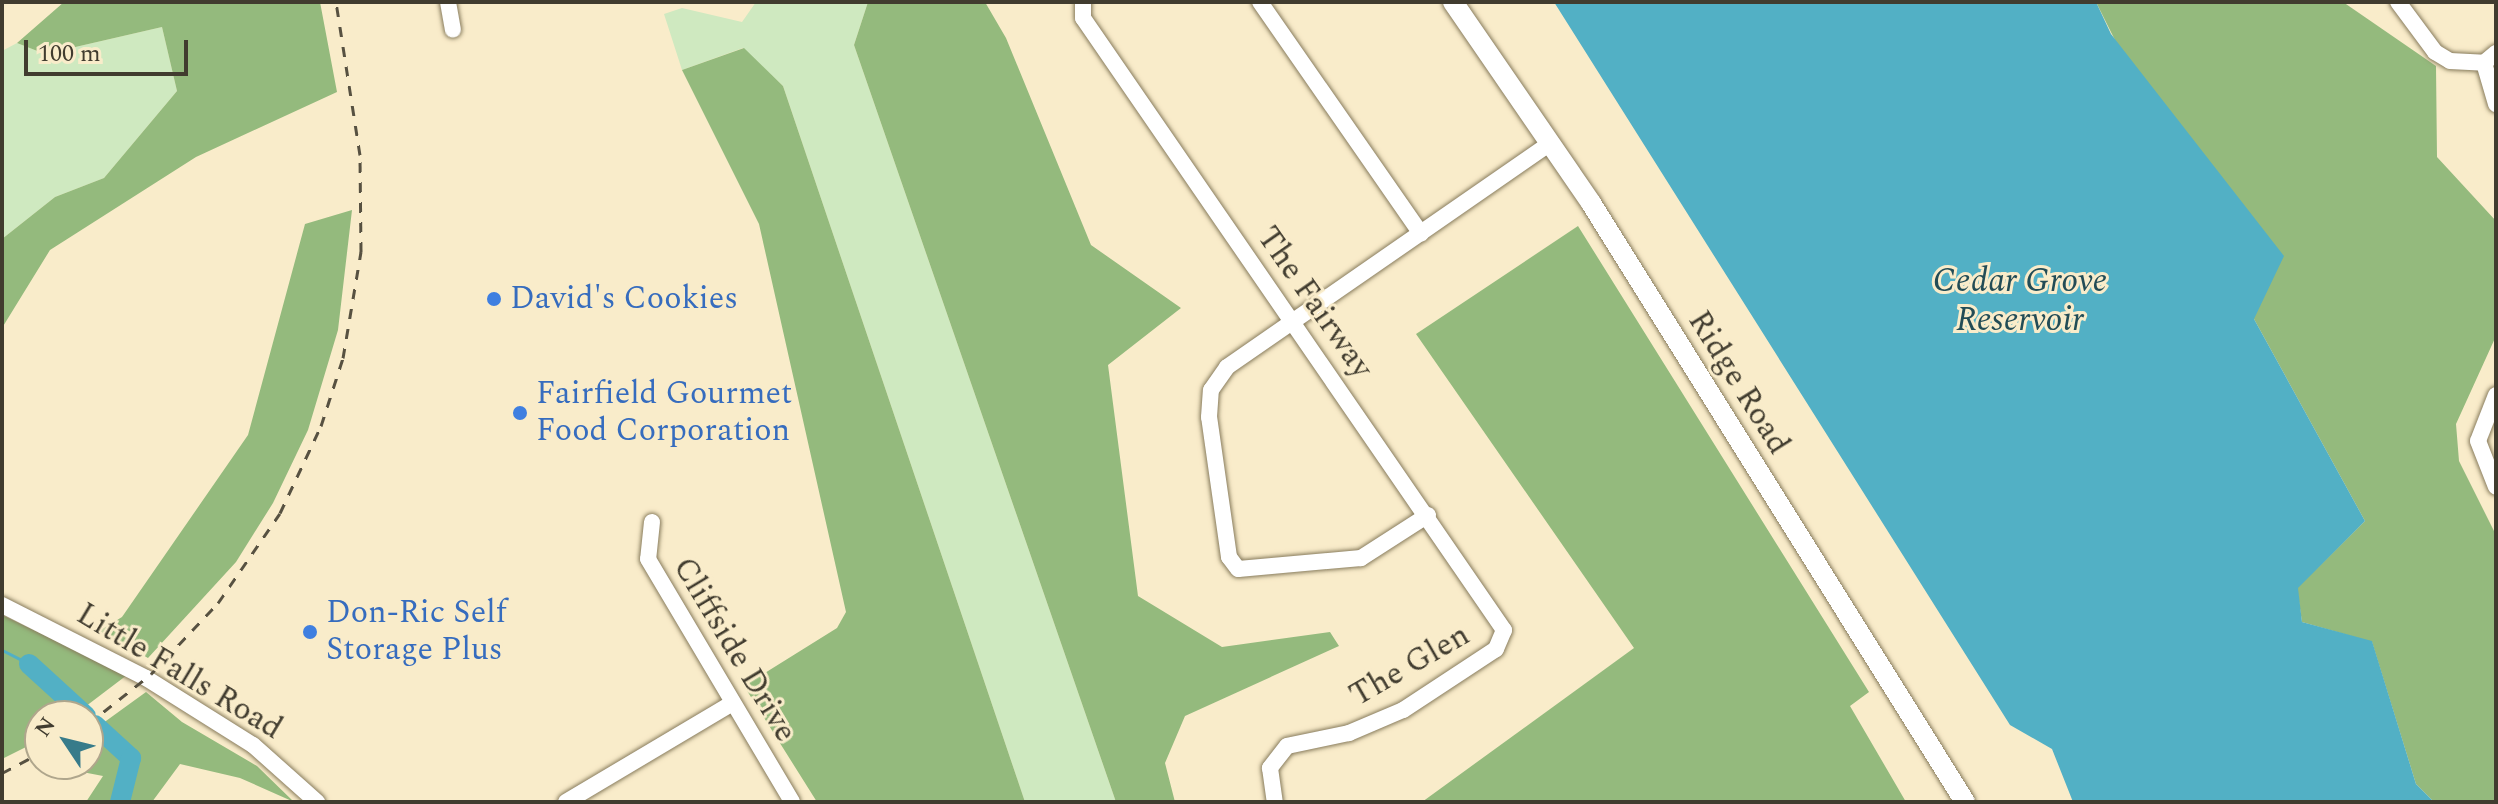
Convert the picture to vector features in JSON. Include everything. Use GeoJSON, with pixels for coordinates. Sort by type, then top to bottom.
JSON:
{"type":"FeatureCollection","features":[{"type":"Feature","properties":{"kind":"main road","name":"Ridge Road"},"geometry":{"type":"LineString","coordinates":[[1453,2],[1550,143],[1965,802]]}},
{"type":"Feature","properties":{"kind":"street"},"geometry":{"type":"LineString","coordinates":[[448,2],[453,30]]}},
{"type":"Feature","properties":{"kind":"street"},"geometry":{"type":"LineString","coordinates":[[1260,2],[1421,234]]}},
{"type":"Feature","properties":{"kind":"street"},"geometry":{"type":"LineString","coordinates":[[2398,2],[2435,52],[2450,61],[2490,58],[2496,104]]}},
{"type":"Feature","properties":{"kind":"street","name":"The Fairway"},"geometry":{"type":"LineString","coordinates":[[1083,10],[1293,322],[1500,619]]}},
{"type":"Feature","properties":{"kind":"street"},"geometry":{"type":"LineString","coordinates":[[1428,515],[1373,553],[1352,560],[1247,572],[1234,566],[1228,551],[1209,417],[1211,390],[1227,367],[1550,143]]}},
{"type":"Feature","properties":{"kind":"street"},"geometry":{"type":"LineString","coordinates":[[2496,395],[2481,424],[2479,450],[2496,487]]}},
{"type":"Feature","properties":{"kind":"street","name":"Cliffside Drive"},"geometry":{"type":"LineString","coordinates":[[652,522],[648,559],[792,802]]}},
{"type":"Feature","properties":{"kind":"street","name":"Little Falls Road"},"geometry":{"type":"LineString","coordinates":[[2,605],[146,678],[253,745],[317,802]]}},
{"type":"Feature","properties":{"kind":"street","name":"The Glen"},"geometry":{"type":"LineString","coordinates":[[1275,802],[1269,775],[1281,750],[1363,728],[1403,710],[1499,646],[1504,630],[1500,619]]}},
{"type":"Feature","properties":{"kind":"street"},"geometry":{"type":"LineString","coordinates":[[566,802],[733,703]]}},
{"type":"Feature","properties":{"kind":"green space"},"geometry":{"type":"Polygon","coordinates":[[[64,2],[320,2],[337,92],[196,157],[50,250],[2,328],[2,239],[55,197],[104,178],[177,91],[162,27],[45,54],[17,43],[64,2]]]}},
{"type":"Feature","properties":{"kind":"green space"},"geometry":{"type":"Polygon","coordinates":[[[756,2],[868,2],[854,45],[1116,802],[1025,802],[783,86],[743,48],[682,70],[664,14],[682,8],[742,22],[756,2]]]}},
{"type":"Feature","properties":{"kind":"green space"},"geometry":{"type":"Polygon","coordinates":[[[868,2],[985,2],[1006,38],[1091,245],[1181,308],[1108,365],[1138,596],[1222,647],[1330,632],[1339,646],[1185,716],[1165,763],[1175,802],[1116,802],[854,45],[868,2]]]}},
{"type":"Feature","properties":{"kind":"green space"},"geometry":{"type":"Polygon","coordinates":[[[2096,2],[2343,2],[2436,66],[2437,157],[2496,221],[2496,336],[2456,424],[2459,461],[2496,535],[2496,802],[2434,802],[2416,784],[2372,642],[2302,622],[2297,588],[2365,521],[2254,319],[2096,2]]]}},
{"type":"Feature","properties":{"kind":"green space"},"geometry":{"type":"Polygon","coordinates":[[[162,27],[177,91],[104,178],[55,197],[2,239],[2,51],[17,43],[45,54],[162,27]]]}},
{"type":"Feature","properties":{"kind":"green space"},"geometry":{"type":"Polygon","coordinates":[[[744,48],[783,86],[1025,802],[817,802],[744,686],[837,628],[846,612],[759,224],[682,70],[744,48]]]}},
{"type":"Feature","properties":{"kind":"green space"},"geometry":{"type":"Polygon","coordinates":[[[352,210],[338,330],[308,430],[273,503],[236,562],[148,658],[99,631],[122,617],[248,435],[305,224],[352,210]]]}},
{"type":"Feature","properties":{"kind":"green space"},"geometry":{"type":"Polygon","coordinates":[[[1578,226],[1869,692],[1850,706],[1906,802],[1422,802],[1634,648],[1416,334],[1578,226]]]}},
{"type":"Feature","properties":{"kind":"green space"},"geometry":{"type":"Polygon","coordinates":[[[2,615],[127,675],[94,700],[24,700],[24,748],[2,759],[2,615]]]}},
{"type":"Feature","properties":{"kind":"green space"},"geometry":{"type":"Polygon","coordinates":[[[146,692],[182,722],[257,766],[294,802],[240,778],[180,764],[152,802],[86,802],[100,780],[104,780],[104,722],[146,692]]]}},
{"type":"Feature","properties":{"kind":"water","name":"Cedar Grove Reservoir"},"geometry":{"type":"Polygon","coordinates":[[[1554,2],[2096,2],[2111,34],[2284,256],[2254,319],[2365,521],[2298,588],[2302,622],[2372,641],[2416,784],[2434,802],[2073,802],[2052,749],[2010,725],[1554,2]]]}},
{"type":"Feature","properties":{"kind":"waterway"},"geometry":{"type":"LineString","coordinates":[[2,650],[29,664]]}},
{"type":"Feature","properties":{"kind":"waterway"},"geometry":{"type":"LineString","coordinates":[[29,664],[68,700]]}},
{"type":"Feature","properties":{"kind":"waterway"},"geometry":{"type":"LineString","coordinates":[[104,733],[131,758],[120,802]]}},
{"type":"Feature","properties":{"kind":"railway"},"geometry":{"type":"LineString","coordinates":[[104,711],[151,674],[218,603],[280,513],[321,426],[343,358],[361,252],[360,155],[336,2]]}},
{"type":"Feature","properties":{"kind":"railway"},"geometry":{"type":"LineString","coordinates":[[2,773],[24,761]]}},
{"type":"Feature","properties":{"kind":"place","name":"David's Cookies"},"geometry":{"type":"Point","coordinates":[494,299]}},
{"type":"Feature","properties":{"kind":"place","name":"Fairfield Gourmet Food Corporation"},"geometry":{"type":"Point","coordinates":[520,413]}},
{"type":"Feature","properties":{"kind":"place","name":"Don-Ric Self Storage Plus"},"geometry":{"type":"Point","coordinates":[310,632]}}]}
